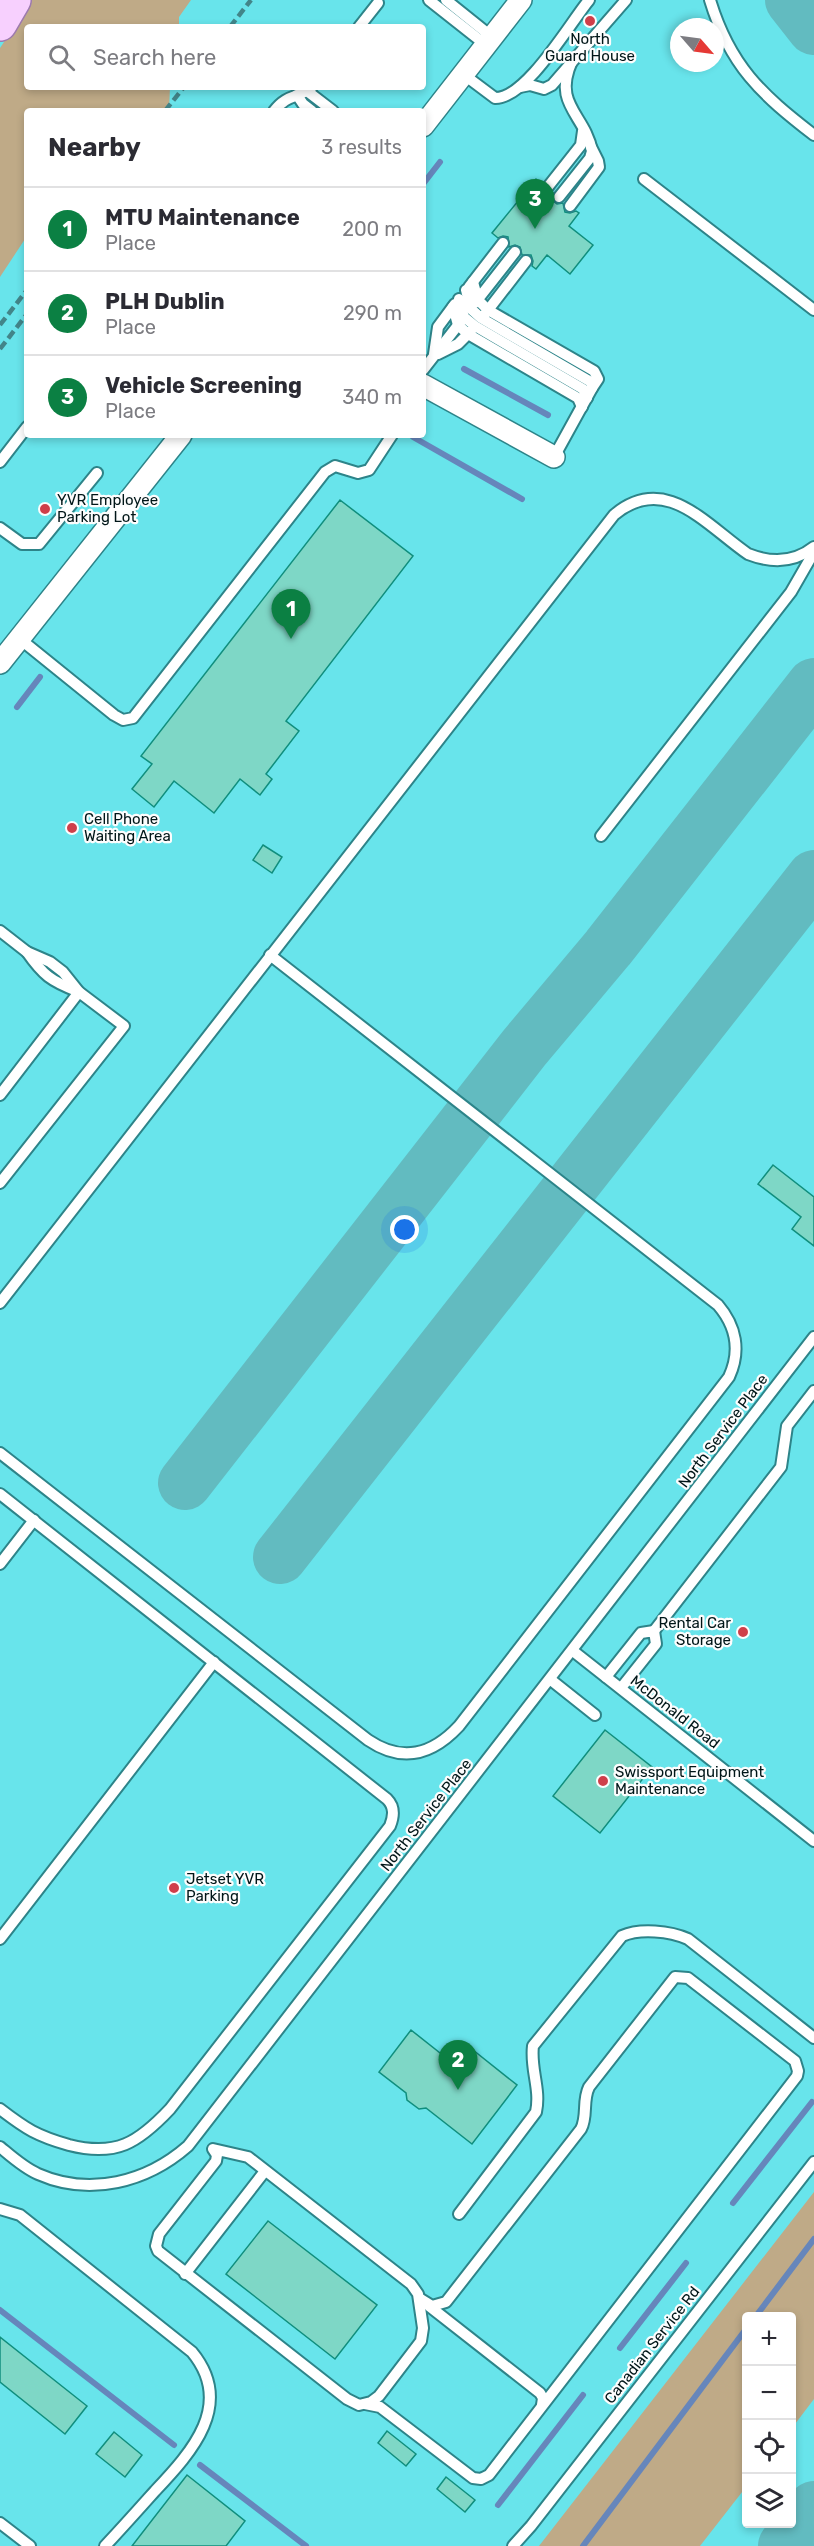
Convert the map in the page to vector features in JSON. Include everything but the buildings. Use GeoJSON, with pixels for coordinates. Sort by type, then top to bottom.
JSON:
{"type":"FeatureCollection","features":[{"type":"Feature","properties":{"kind":"main road"},"geometry":{"type":"LineString","coordinates":[[0,24],[15,0]]}},
{"type":"Feature","properties":{"kind":"street"},"geometry":{"type":"LineString","coordinates":[[426,122],[521,0]]}},
{"type":"Feature","properties":{"kind":"street"},"geometry":{"type":"LineString","coordinates":[[426,387],[554,457]]}},
{"type":"Feature","properties":{"kind":"street"},"geometry":{"type":"LineString","coordinates":[[0,663],[179,438]]}},
{"type":"Feature","properties":{"kind":"lane"},"geometry":{"type":"LineString","coordinates":[[429,0],[489,41]]}},
{"type":"Feature","properties":{"kind":"lane"},"geometry":{"type":"LineString","coordinates":[[446,0],[489,41]]}},
{"type":"Feature","properties":{"kind":"lane"},"geometry":{"type":"LineString","coordinates":[[520,87],[567,33],[572,21],[589,0]]}},
{"type":"Feature","properties":{"kind":"lane"},"geometry":{"type":"LineString","coordinates":[[463,74],[495,98],[526,85],[544,89],[626,0]]}},
{"type":"Feature","properties":{"kind":"lane"},"geometry":{"type":"LineString","coordinates":[[710,0],[724,39],[743,71],[772,102],[814,135]]}},
{"type":"Feature","properties":{"kind":"lane"},"geometry":{"type":"LineString","coordinates":[[361,24],[378,3]]}},
{"type":"Feature","properties":{"kind":"lane"},"geometry":{"type":"LineString","coordinates":[[570,206],[599,167],[571,108],[565,88],[564,80],[572,61]]}},
{"type":"Feature","properties":{"kind":"lane"},"geometry":{"type":"LineString","coordinates":[[277,108],[285,99],[305,91]]}},
{"type":"Feature","properties":{"kind":"lane"},"geometry":{"type":"LineString","coordinates":[[305,91],[303,104],[308,108]]}},
{"type":"Feature","properties":{"kind":"lane"},"geometry":{"type":"LineString","coordinates":[[305,91],[329,108]]}},
{"type":"Feature","properties":{"kind":"lane"},"geometry":{"type":"LineString","coordinates":[[547,188],[580,145],[583,131]]}},
{"type":"Feature","properties":{"kind":"lane"},"geometry":{"type":"LineString","coordinates":[[559,197],[590,158],[591,147]]}},
{"type":"Feature","properties":{"kind":"lane"},"geometry":{"type":"LineString","coordinates":[[644,179],[814,310]]}},
{"type":"Feature","properties":{"kind":"lane"},"geometry":{"type":"LineString","coordinates":[[433,357],[438,327],[503,243]]}},
{"type":"Feature","properties":{"kind":"lane"},"geometry":{"type":"LineString","coordinates":[[426,366],[515,252]]}},
{"type":"Feature","properties":{"kind":"lane"},"geometry":{"type":"LineString","coordinates":[[433,357],[458,344],[526,261]]}},
{"type":"Feature","properties":{"kind":"lane"},"geometry":{"type":"LineString","coordinates":[[463,295],[468,313],[478,322],[578,398],[587,398]]}},
{"type":"Feature","properties":{"kind":"lane"},"geometry":{"type":"LineString","coordinates":[[463,295],[468,313],[478,322],[589,380],[587,398],[554,457]]}},
{"type":"Feature","properties":{"kind":"lane"},"geometry":{"type":"LineString","coordinates":[[0,462],[24,431]]}},
{"type":"Feature","properties":{"kind":"lane"},"geometry":{"type":"LineString","coordinates":[[20,639],[114,715],[123,720],[133,718],[325,472],[335,466],[358,473],[369,470],[390,438]]}},
{"type":"Feature","properties":{"kind":"lane"},"geometry":{"type":"LineString","coordinates":[[0,528],[22,544],[39,544],[97,473]]}},
{"type":"Feature","properties":{"kind":"lane"},"geometry":{"type":"LineString","coordinates":[[0,1303],[605,524],[623,507],[641,499],[673,501],[693,512],[748,554],[767,560],[790,559],[814,547]]}},
{"type":"Feature","properties":{"kind":"lane"},"geometry":{"type":"LineString","coordinates":[[604,832],[791,592],[814,552]]}},
{"type":"Feature","properties":{"kind":"lane"},"geometry":{"type":"LineString","coordinates":[[0,931],[27,952],[41,972],[55,982],[79,992],[124,1026],[0,1183]]}},
{"type":"Feature","properties":{"kind":"lane"},"geometry":{"type":"LineString","coordinates":[[0,1453],[368,1740],[388,1751],[409,1754],[431,1748],[459,1726],[729,1377],[735,1358],[735,1336],[724,1312],[714,1301],[270,955]]}},
{"type":"Feature","properties":{"kind":"lane"},"geometry":{"type":"LineString","coordinates":[[0,1095],[79,992]]}},
{"type":"Feature","properties":{"kind":"lane","name":"North Service Place"},"geometry":{"type":"LineString","coordinates":[[0,2147],[38,2174],[70,2183],[105,2184],[142,2176],[159,2168],[174,2158],[197,2136],[814,1337]]}},
{"type":"Feature","properties":{"kind":"lane"},"geometry":{"type":"LineString","coordinates":[[606,1677],[641,1633],[654,1631],[781,1467],[787,1426],[814,1391]]}},
{"type":"Feature","properties":{"kind":"lane"},"geometry":{"type":"LineString","coordinates":[[0,1494],[387,1799],[393,1808],[390,1826],[170,2109],[136,2139],[109,2150],[87,2149],[35,2135],[0,2109]]}},
{"type":"Feature","properties":{"kind":"lane"},"geometry":{"type":"LineString","coordinates":[[0,1564],[34,1520]]}},
{"type":"Feature","properties":{"kind":"lane"},"geometry":{"type":"LineString","coordinates":[[621,1689],[656,1644],[654,1631]]}},
{"type":"Feature","properties":{"kind":"lane","name":"McDonald Road"},"geometry":{"type":"LineString","coordinates":[[573,1651],[814,1841]]}},
{"type":"Feature","properties":{"kind":"lane"},"geometry":{"type":"LineString","coordinates":[[0,1939],[214,1662]]}},
{"type":"Feature","properties":{"kind":"lane"},"geometry":{"type":"LineString","coordinates":[[551,1680],[595,1715]]}},
{"type":"Feature","properties":{"kind":"lane"},"geometry":{"type":"LineString","coordinates":[[459,2214],[536,2112],[538,2093],[533,2061],[534,2046],[622,1936],[633,1933],[669,1933],[688,1939],[814,2038]]}},
{"type":"Feature","properties":{"kind":"lane"},"geometry":{"type":"LineString","coordinates":[[197,2136],[213,2149],[217,2155],[216,2161],[156,2240],[158,2251],[347,2399],[359,2404],[380,2407],[469,2476],[477,2479],[489,2475],[797,2076],[795,2061],[688,1978],[675,1977],[589,2087],[585,2095],[585,2123],[581,2129],[446,2301],[437,2306],[423,2301]]}},
{"type":"Feature","properties":{"kind":"lane"},"geometry":{"type":"LineString","coordinates":[[213,2149],[248,2157],[411,2284],[423,2301],[540,2393],[543,2398],[542,2406]]}},
{"type":"Feature","properties":{"kind":"lane","name":"Canadian Service Rd"},"geometry":{"type":"LineString","coordinates":[[513,2546],[531,2526],[814,2162]]}},
{"type":"Feature","properties":{"kind":"lane"},"geometry":{"type":"LineString","coordinates":[[185,2274],[266,2171]]}},
{"type":"Feature","properties":{"kind":"lane"},"geometry":{"type":"LineString","coordinates":[[0,2209],[20,2215],[192,2352],[203,2364],[207,2376],[209,2391],[207,2418],[195,2445],[105,2546]]}},
{"type":"Feature","properties":{"kind":"lane"},"geometry":{"type":"LineString","coordinates":[[365,2404],[379,2396],[421,2341],[423,2301]]}},
{"type":"Feature","properties":{"kind":"lane"},"geometry":{"type":"LineString","coordinates":[[0,2523],[30,2546]]}},
{"type":"Feature","properties":{"kind":"shaded area"},"geometry":{"type":"Polygon","coordinates":[[[0,0],[814,0],[814,2546],[0,2546],[0,0]]]}},
{"type":"Feature","properties":{"kind":"shaded area"},"geometry":{"type":"Polygon","coordinates":[[[32,0],[191,0],[179,17],[179,24],[24,24],[24,90],[170,90],[169,108],[24,108],[24,241],[0,277],[0,48],[32,0]]]}},
{"type":"Feature","properties":{"kind":"shaded area"},"geometry":{"type":"Polygon","coordinates":[[[814,2192],[814,2399],[796,2423],[796,2312],[742,2312],[742,2492],[700,2546],[539,2546],[814,2192]]]}},
{"type":"Feature","properties":{"kind":"waterway"},"geometry":{"type":"LineString","coordinates":[[426,180],[440,162]]}},
{"type":"Feature","properties":{"kind":"waterway"},"geometry":{"type":"LineString","coordinates":[[464,369],[548,415]]}},
{"type":"Feature","properties":{"kind":"waterway"},"geometry":{"type":"LineString","coordinates":[[415,438],[522,499]]}},
{"type":"Feature","properties":{"kind":"waterway"},"geometry":{"type":"LineString","coordinates":[[17,707],[40,677]]}},
{"type":"Feature","properties":{"kind":"waterway"},"geometry":{"type":"LineString","coordinates":[[733,2203],[812,2102]]}},
{"type":"Feature","properties":{"kind":"waterway"},"geometry":{"type":"LineString","coordinates":[[759,2312],[814,2239]]}},
{"type":"Feature","properties":{"kind":"waterway"},"geometry":{"type":"LineString","coordinates":[[620,2348],[686,2263]]}},
{"type":"Feature","properties":{"kind":"waterway"},"geometry":{"type":"LineString","coordinates":[[0,2310],[174,2445]]}},
{"type":"Feature","properties":{"kind":"waterway"},"geometry":{"type":"LineString","coordinates":[[583,2546],[742,2334]]}},
{"type":"Feature","properties":{"kind":"waterway"},"geometry":{"type":"LineString","coordinates":[[498,2505],[583,2395]]}},
{"type":"Feature","properties":{"kind":"waterway"},"geometry":{"type":"LineString","coordinates":[[200,2465],[306,2546]]}},
{"type":"Feature","properties":{"kind":"taxiway"},"geometry":{"type":"LineString","coordinates":[[792,0],[814,28]]}},
{"type":"Feature","properties":{"kind":"taxiway"},"geometry":{"type":"LineString","coordinates":[[185,1483],[524,1048],[608,948],[814,685]]}},
{"type":"Feature","properties":{"kind":"taxiway"},"geometry":{"type":"LineString","coordinates":[[280,1557],[814,877]]}},
{"type":"Feature","properties":{"kind":"taxiway"},"geometry":{"type":"LineString","coordinates":[[785,2546],[814,2508]]}},
{"type":"Feature","properties":{"kind":"railway"},"geometry":{"type":"LineString","coordinates":[[232,24],[251,0]]}},
{"type":"Feature","properties":{"kind":"railway"},"geometry":{"type":"LineString","coordinates":[[167,108],[182,90]]}},
{"type":"Feature","properties":{"kind":"railway"},"geometry":{"type":"LineString","coordinates":[[0,325],[24,294]]}},
{"type":"Feature","properties":{"kind":"railway"},"geometry":{"type":"LineString","coordinates":[[0,349],[24,318]]}},
{"type":"Feature","properties":{"kind":"place","name":"North Guard House"},"geometry":{"type":"Point","coordinates":[590,21]}},
{"type":"Feature","properties":{"kind":"place","name":"Vehicle Screening"},"geometry":{"type":"Point","coordinates":[535,229]}},
{"type":"Feature","properties":{"kind":"place","name":"YVR Employee Parking Lot"},"geometry":{"type":"Point","coordinates":[45,509]}},
{"type":"Feature","properties":{"kind":"place","name":"MTU Maintenance"},"geometry":{"type":"Point","coordinates":[291,639]}},
{"type":"Feature","properties":{"kind":"place","name":"Cell Phone Waiting Area"},"geometry":{"type":"Point","coordinates":[72,828]}},
{"type":"Feature","properties":{"kind":"place","name":"Rental Car Storage"},"geometry":{"type":"Point","coordinates":[743,1632]}},
{"type":"Feature","properties":{"kind":"place","name":"Swissport Equipment Maintenance"},"geometry":{"type":"Point","coordinates":[603,1781]}},
{"type":"Feature","properties":{"kind":"place","name":"Jetset YVR Parking"},"geometry":{"type":"Point","coordinates":[174,1888]}},
{"type":"Feature","properties":{"kind":"place","name":"PLH Dublin"},"geometry":{"type":"Point","coordinates":[458,2090]}}]}
